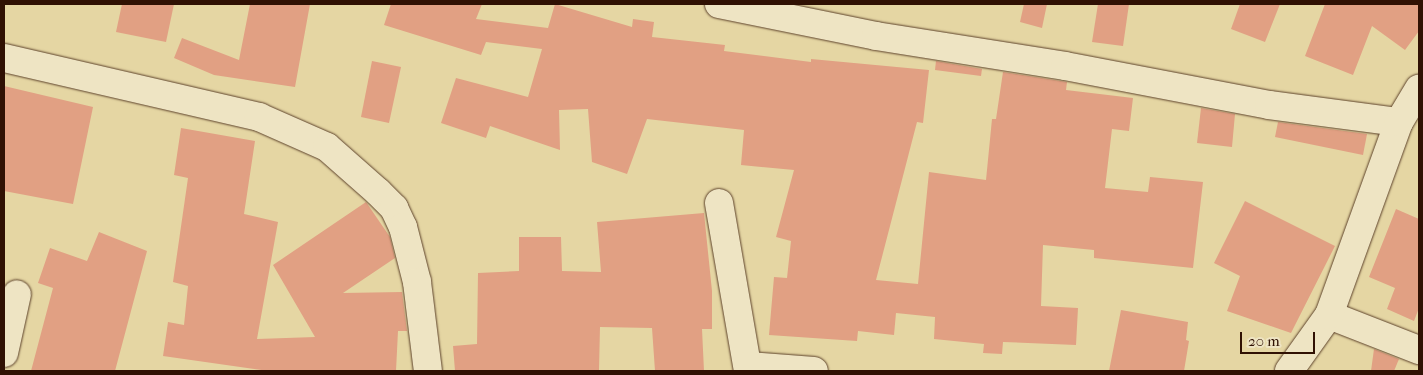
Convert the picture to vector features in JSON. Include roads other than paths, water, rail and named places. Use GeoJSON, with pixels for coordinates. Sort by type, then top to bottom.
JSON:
{"type":"FeatureCollection","features":[{"type":"Feature","properties":{"kind":"street"},"geometry":{"type":"LineString","coordinates":[[719,4],[876,36],[1065,66],[1269,105],[1399,122]]}},
{"type":"Feature","properties":{"kind":"street"},"geometry":{"type":"LineString","coordinates":[[4,58],[259,117],[327,147],[394,208],[403,227],[417,282],[428,371]]}},
{"type":"Feature","properties":{"kind":"street"},"geometry":{"type":"LineString","coordinates":[[1289,371],[1329,315],[1399,122],[1419,89]]}},
{"type":"Feature","properties":{"kind":"street"},"geometry":{"type":"LineString","coordinates":[[719,203],[748,369],[814,371]]}},
{"type":"Feature","properties":{"kind":"street"},"geometry":{"type":"LineString","coordinates":[[4,354],[16,294]]}},
{"type":"Feature","properties":{"kind":"street"},"geometry":{"type":"LineString","coordinates":[[1329,315],[1419,350]]}}]}
